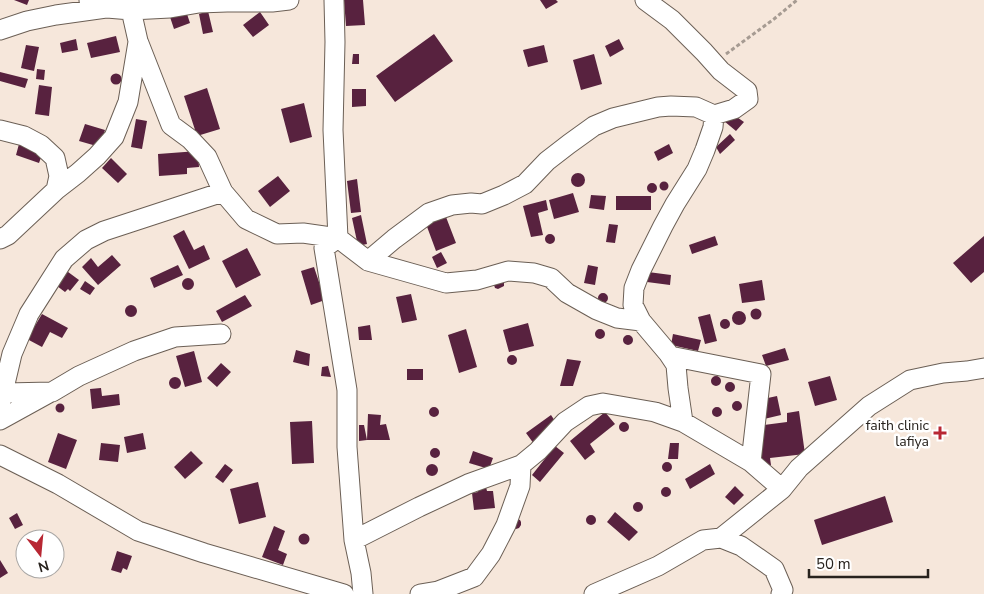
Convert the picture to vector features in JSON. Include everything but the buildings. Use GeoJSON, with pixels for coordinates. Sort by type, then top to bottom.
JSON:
{"type":"FeatureCollection","features":[{"type":"Feature","properties":{"kind":"street"},"geometry":{"type":"LineString","coordinates":[[89,0],[107,8]]}},
{"type":"Feature","properties":{"kind":"street"},"geometry":{"type":"LineString","coordinates":[[0,30],[27,21],[56,15],[134,5],[170,8],[208,3],[289,0]]}},
{"type":"Feature","properties":{"kind":"street"},"geometry":{"type":"LineString","coordinates":[[334,0],[333,130],[338,238]]}},
{"type":"Feature","properties":{"kind":"street"},"geometry":{"type":"LineString","coordinates":[[368,261],[429,213],[452,205],[482,204],[504,196],[525,184],[547,161],[594,126],[613,118],[658,107],[696,107],[714,115],[734,109],[748,99],[747,92],[721,71],[672,20],[645,0]]}},
{"type":"Feature","properties":{"kind":"street"},"geometry":{"type":"LineString","coordinates":[[134,5],[138,40],[171,125],[190,139],[207,157],[223,192],[246,219],[277,234],[304,233],[338,238],[368,261],[446,283],[477,280],[508,271],[534,273],[551,278],[567,293],[597,310],[617,318],[641,321]]}},
{"type":"Feature","properties":{"kind":"street"},"geometry":{"type":"LineString","coordinates":[[0,239],[8,235],[56,190],[97,156],[114,137],[128,102],[138,40]]}},
{"type":"Feature","properties":{"kind":"street"},"geometry":{"type":"LineString","coordinates":[[683,422],[676,365],[641,321],[633,306],[634,288],[667,219],[697,169],[713,127],[714,115]]}},
{"type":"Feature","properties":{"kind":"street"},"geometry":{"type":"LineString","coordinates":[[0,130],[24,136],[41,145],[55,158],[58,176],[56,190]]}},
{"type":"Feature","properties":{"kind":"street"},"geometry":{"type":"LineString","coordinates":[[2,398],[12,354],[28,314],[64,259],[86,240],[104,231],[223,192]]}},
{"type":"Feature","properties":{"kind":"street"},"geometry":{"type":"LineString","coordinates":[[338,238],[324,248],[347,390],[348,447],[354,540],[363,594]]}},
{"type":"Feature","properties":{"kind":"street"},"geometry":{"type":"LineString","coordinates":[[0,420],[79,376],[134,351],[175,337],[221,334]]}},
{"type":"Feature","properties":{"kind":"street"},"geometry":{"type":"LineString","coordinates":[[670,356],[761,374],[751,462]]}},
{"type":"Feature","properties":{"kind":"street"},"geometry":{"type":"LineString","coordinates":[[721,538],[782,489],[799,468],[869,406],[910,380],[984,368]]}},
{"type":"Feature","properties":{"kind":"street"},"geometry":{"type":"LineString","coordinates":[[2,398],[5,393],[52,392]]}},
{"type":"Feature","properties":{"kind":"street"},"geometry":{"type":"LineString","coordinates":[[354,540],[468,484],[521,465],[543,446],[564,422],[589,406],[603,403],[655,412],[683,422],[751,462],[782,489]]}},
{"type":"Feature","properties":{"kind":"street"},"geometry":{"type":"LineString","coordinates":[[0,455],[58,484],[138,531],[204,553],[344,594]]}},
{"type":"Feature","properties":{"kind":"street"},"geometry":{"type":"LineString","coordinates":[[420,594],[438,591],[474,577],[491,554],[506,526],[520,486],[521,465]]}},
{"type":"Feature","properties":{"kind":"street"},"geometry":{"type":"LineString","coordinates":[[594,594],[658,566],[703,540],[721,538],[741,546],[774,569],[783,590],[781,594]]}},
{"type":"Feature","properties":{"kind":"path"},"geometry":{"type":"LineString","coordinates":[[714,63],[797,0]]}},
{"type":"Feature","properties":{"kind":"place","name":"faith clinic lafiya"},"geometry":{"type":"Point","coordinates":[940,433]}}]}
